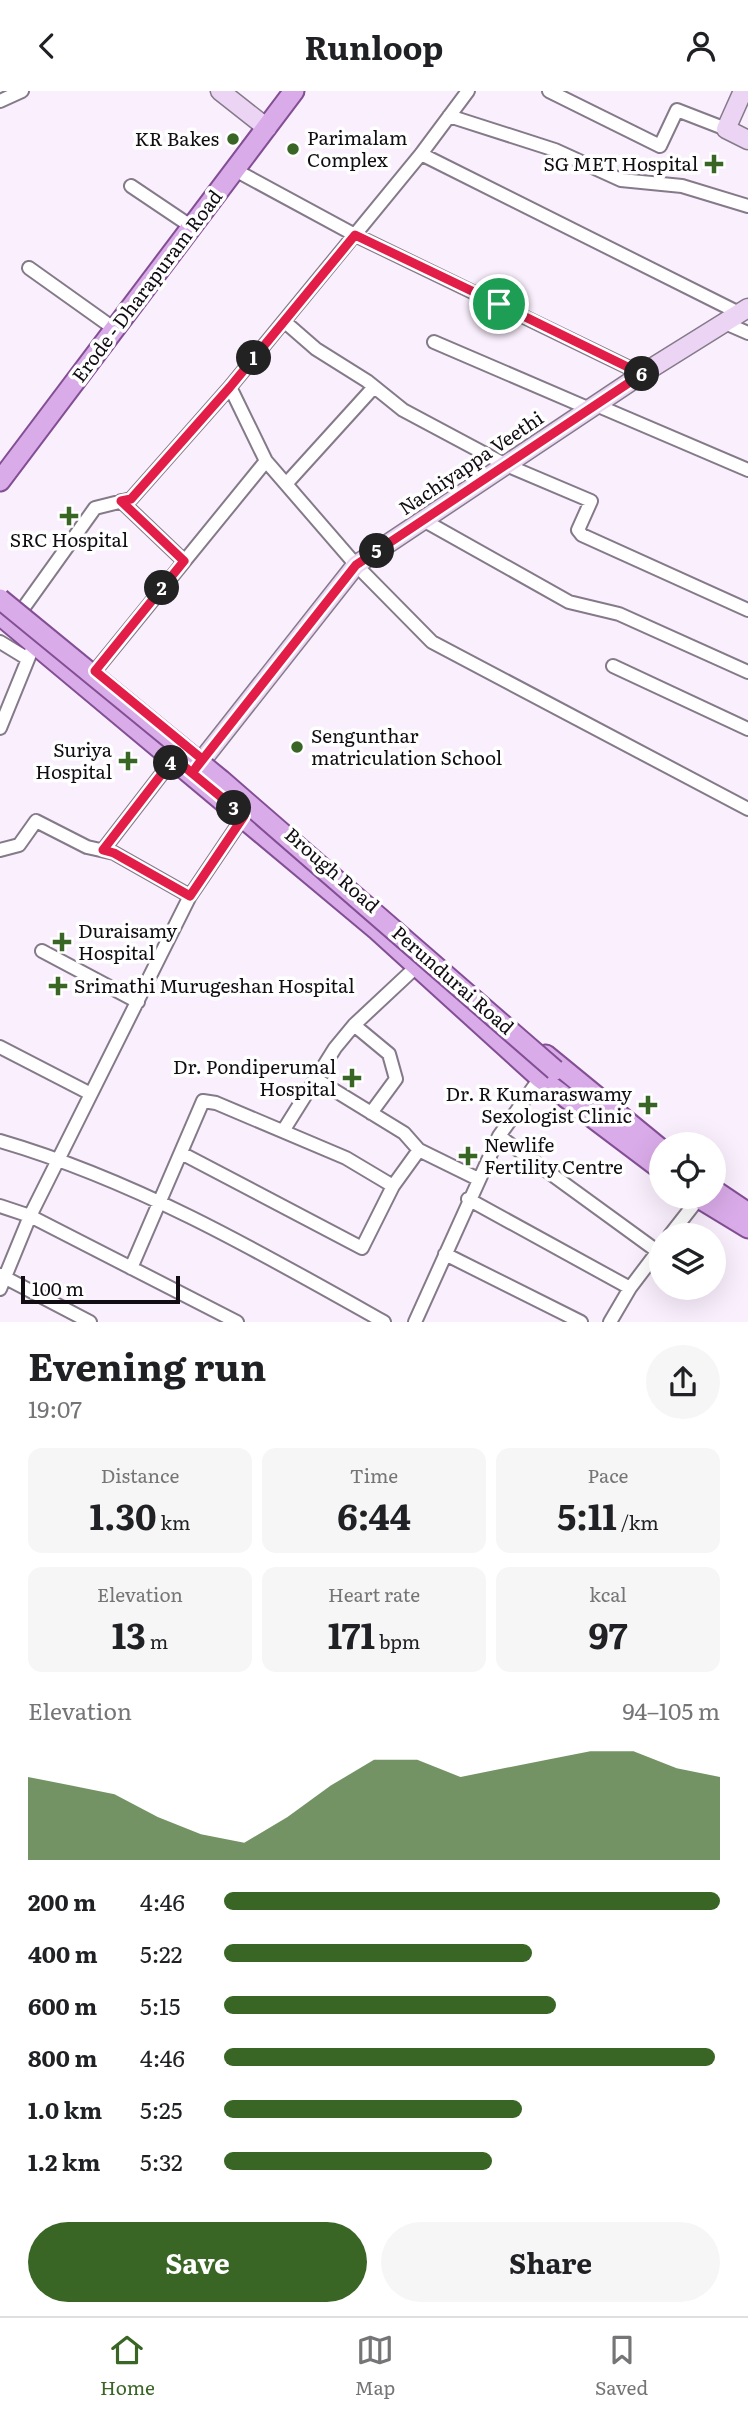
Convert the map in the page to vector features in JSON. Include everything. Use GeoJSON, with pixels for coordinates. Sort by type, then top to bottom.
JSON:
{"type":"FeatureCollection","features":[{"type":"Feature","properties":{"kind":"main road","name":"Erode - Dharapuram Road"},"geometry":{"type":"LineString","coordinates":[[0,481],[294,91]]}},
{"type":"Feature","properties":{"kind":"main road","name":"Brough Road"},"geometry":{"type":"LineString","coordinates":[[0,593],[95,671],[197,766],[649,1158]]}},
{"type":"Feature","properties":{"kind":"main road","name":"Perundurai Road"},"geometry":{"type":"LineString","coordinates":[[0,599],[221,780],[548,1075]]}},
{"type":"Feature","properties":{"kind":"main road","name":"Perundurai Road"},"geometry":{"type":"LineString","coordinates":[[0,609],[318,870],[548,1075],[582,1098]]}},
{"type":"Feature","properties":{"kind":"main road","name":"Brough Road"},"geometry":{"type":"LineString","coordinates":[[0,615],[32,651],[174,758],[197,766],[244,816],[416,967],[548,1075]]}},
{"type":"Feature","properties":{"kind":"main road","name":"Brough Road"},"geometry":{"type":"LineString","coordinates":[[582,1098],[649,1142]]}},
{"type":"Feature","properties":{"kind":"main road"},"geometry":{"type":"LineString","coordinates":[[726,1204],[748,1213]]}},
{"type":"Feature","properties":{"kind":"main road"},"geometry":{"type":"LineString","coordinates":[[722,1209],[748,1228]]}},
{"type":"Feature","properties":{"kind":"street"},"geometry":{"type":"LineString","coordinates":[[220,91],[267,128]]}},
{"type":"Feature","properties":{"kind":"street"},"geometry":{"type":"LineString","coordinates":[[22,610],[95,508],[131,499],[230,387],[421,154],[468,91]]}},
{"type":"Feature","properties":{"kind":"street"},"geometry":{"type":"LineString","coordinates":[[549,91],[660,146],[677,110],[748,139]]}},
{"type":"Feature","properties":{"kind":"street"},"geometry":{"type":"LineString","coordinates":[[726,129],[743,91]]}},
{"type":"Feature","properties":{"kind":"street"},"geometry":{"type":"LineString","coordinates":[[0,101],[17,92]]}},
{"type":"Feature","properties":{"kind":"street"},"geometry":{"type":"LineString","coordinates":[[449,116],[555,150],[621,180],[682,186],[748,206]]}},
{"type":"Feature","properties":{"kind":"street"},"geometry":{"type":"LineString","coordinates":[[421,154],[737,315],[748,333]]}},
{"type":"Feature","properties":{"kind":"street"},"geometry":{"type":"LineString","coordinates":[[235,170],[355,235],[642,374]]}},
{"type":"Feature","properties":{"kind":"street"},"geometry":{"type":"LineString","coordinates":[[131,186],[192,227]]}},
{"type":"Feature","properties":{"kind":"street"},"geometry":{"type":"LineString","coordinates":[[29,268],[116,330]]}},
{"type":"Feature","properties":{"kind":"street","name":"Nachiyappa Veethi"},"geometry":{"type":"LineString","coordinates":[[197,766],[356,565],[642,374],[737,315]]}},
{"type":"Feature","properties":{"kind":"street"},"geometry":{"type":"LineString","coordinates":[[285,322],[316,349],[374,387],[403,410],[506,465],[591,501],[578,530],[582,535],[748,610]]}},
{"type":"Feature","properties":{"kind":"street"},"geometry":{"type":"LineString","coordinates":[[435,342],[748,470]]}},
{"type":"Feature","properties":{"kind":"street"},"geometry":{"type":"LineString","coordinates":[[230,387],[265,461],[356,565],[432,642],[748,809]]}},
{"type":"Feature","properties":{"kind":"street"},"geometry":{"type":"LineString","coordinates":[[286,484],[374,387]]}},
{"type":"Feature","properties":{"kind":"street"},"geometry":{"type":"LineString","coordinates":[[95,671],[265,461]]}},
{"type":"Feature","properties":{"kind":"street"},"geometry":{"type":"LineString","coordinates":[[121,501],[184,561]]}},
{"type":"Feature","properties":{"kind":"street"},"geometry":{"type":"LineString","coordinates":[[423,520],[569,603],[619,614],[748,672]]}},
{"type":"Feature","properties":{"kind":"street"},"geometry":{"type":"LineString","coordinates":[[0,642],[32,651],[0,728]]}},
{"type":"Feature","properties":{"kind":"street"},"geometry":{"type":"LineString","coordinates":[[613,666],[748,729]]}},
{"type":"Feature","properties":{"kind":"street"},"geometry":{"type":"LineString","coordinates":[[103,850],[174,758]]}},
{"type":"Feature","properties":{"kind":"street"},"geometry":{"type":"LineString","coordinates":[[0,1289],[3,1275],[30,1216],[190,896],[244,816]]}},
{"type":"Feature","properties":{"kind":"street"},"geometry":{"type":"LineString","coordinates":[[0,850],[19,845],[36,821],[88,847],[114,853],[190,896]]}},
{"type":"Feature","properties":{"kind":"street"},"geometry":{"type":"LineString","coordinates":[[42,951],[138,1002]]}},
{"type":"Feature","properties":{"kind":"street"},"geometry":{"type":"LineString","coordinates":[[283,1131],[354,1025],[416,967]]}},
{"type":"Feature","properties":{"kind":"street"},"geometry":{"type":"LineString","coordinates":[[354,1025],[389,1054],[396,1079],[371,1113]]}},
{"type":"Feature","properties":{"kind":"street"},"geometry":{"type":"LineString","coordinates":[[0,1047],[91,1094]]}},
{"type":"Feature","properties":{"kind":"street"},"geometry":{"type":"LineString","coordinates":[[432,1322],[417,1318],[468,1199],[499,1136],[548,1075]]}},
{"type":"Feature","properties":{"kind":"street"},"geometry":{"type":"LineString","coordinates":[[316,1079],[404,1133],[419,1150],[478,1179]]}},
{"type":"Feature","properties":{"kind":"street"},"geometry":{"type":"LineString","coordinates":[[131,1268],[183,1154],[203,1101],[216,1103],[346,1158],[393,1186]]}},
{"type":"Feature","properties":{"kind":"street"},"geometry":{"type":"LineString","coordinates":[[499,1136],[649,1242]]}},
{"type":"Feature","properties":{"kind":"street"},"geometry":{"type":"LineString","coordinates":[[0,1141],[60,1159],[161,1202],[257,1251],[384,1322]]}},
{"type":"Feature","properties":{"kind":"street"},"geometry":{"type":"LineString","coordinates":[[183,1154],[362,1248],[393,1186],[419,1150]]}},
{"type":"Feature","properties":{"kind":"street"},"geometry":{"type":"LineString","coordinates":[[468,1199],[629,1288]]}},
{"type":"Feature","properties":{"kind":"street"},"geometry":{"type":"LineString","coordinates":[[0,1206],[30,1216],[237,1322]]}},
{"type":"Feature","properties":{"kind":"street"},"geometry":{"type":"LineString","coordinates":[[680,1223],[691,1209]]}},
{"type":"Feature","properties":{"kind":"street"},"geometry":{"type":"LineString","coordinates":[[445,1254],[581,1322]]}},
{"type":"Feature","properties":{"kind":"street"},"geometry":{"type":"LineString","coordinates":[[610,1322],[629,1288],[649,1262]]}},
{"type":"Feature","properties":{"kind":"street"},"geometry":{"type":"LineString","coordinates":[[3,1275],[90,1322]]}},
{"type":"Feature","properties":{"kind":"place","name":"KR Bakes"},"geometry":{"type":"Point","coordinates":[233,139]}},
{"type":"Feature","properties":{"kind":"place","name":"Parimalam Complex"},"geometry":{"type":"Point","coordinates":[293,149]}},
{"type":"Feature","properties":{"kind":"place","name":"SG MET Hospital"},"geometry":{"type":"Point","coordinates":[714,164]}},
{"type":"Feature","properties":{"kind":"place","name":"SRC Hospital"},"geometry":{"type":"Point","coordinates":[69,516]}},
{"type":"Feature","properties":{"kind":"place","name":"Sengunthar matriculation School"},"geometry":{"type":"Point","coordinates":[297,747]}},
{"type":"Feature","properties":{"kind":"place","name":"Suriya Hospital"},"geometry":{"type":"Point","coordinates":[128,761]}},
{"type":"Feature","properties":{"kind":"place","name":"Duraisamy Hospital"},"geometry":{"type":"Point","coordinates":[62,942]}},
{"type":"Feature","properties":{"kind":"place","name":"Srimathi Murugeshan Hospital"},"geometry":{"type":"Point","coordinates":[58,986]}},
{"type":"Feature","properties":{"kind":"place","name":"Dr. Pondiperumal Hospital"},"geometry":{"type":"Point","coordinates":[352,1078]}},
{"type":"Feature","properties":{"kind":"place","name":"Dr. R Kumaraswamy Sexologist Clinic"},"geometry":{"type":"Point","coordinates":[648,1105]}},
{"type":"Feature","properties":{"kind":"place","name":"Newlife Fertility Centre"},"geometry":{"type":"Point","coordinates":[468,1156]}},
{"type":"Feature","properties":{"kind":"route"},"geometry":{"type":"LineString","coordinates":[[499,304],[355,235],[230,387],[185,434],[131,499],[121,501],[184,561],[95,671],[202,759],[192,773],[244,816],[190,896],[114,853],[103,850],[174,758],[192,773],[356,565],[642,374],[499,304]]}}]}
